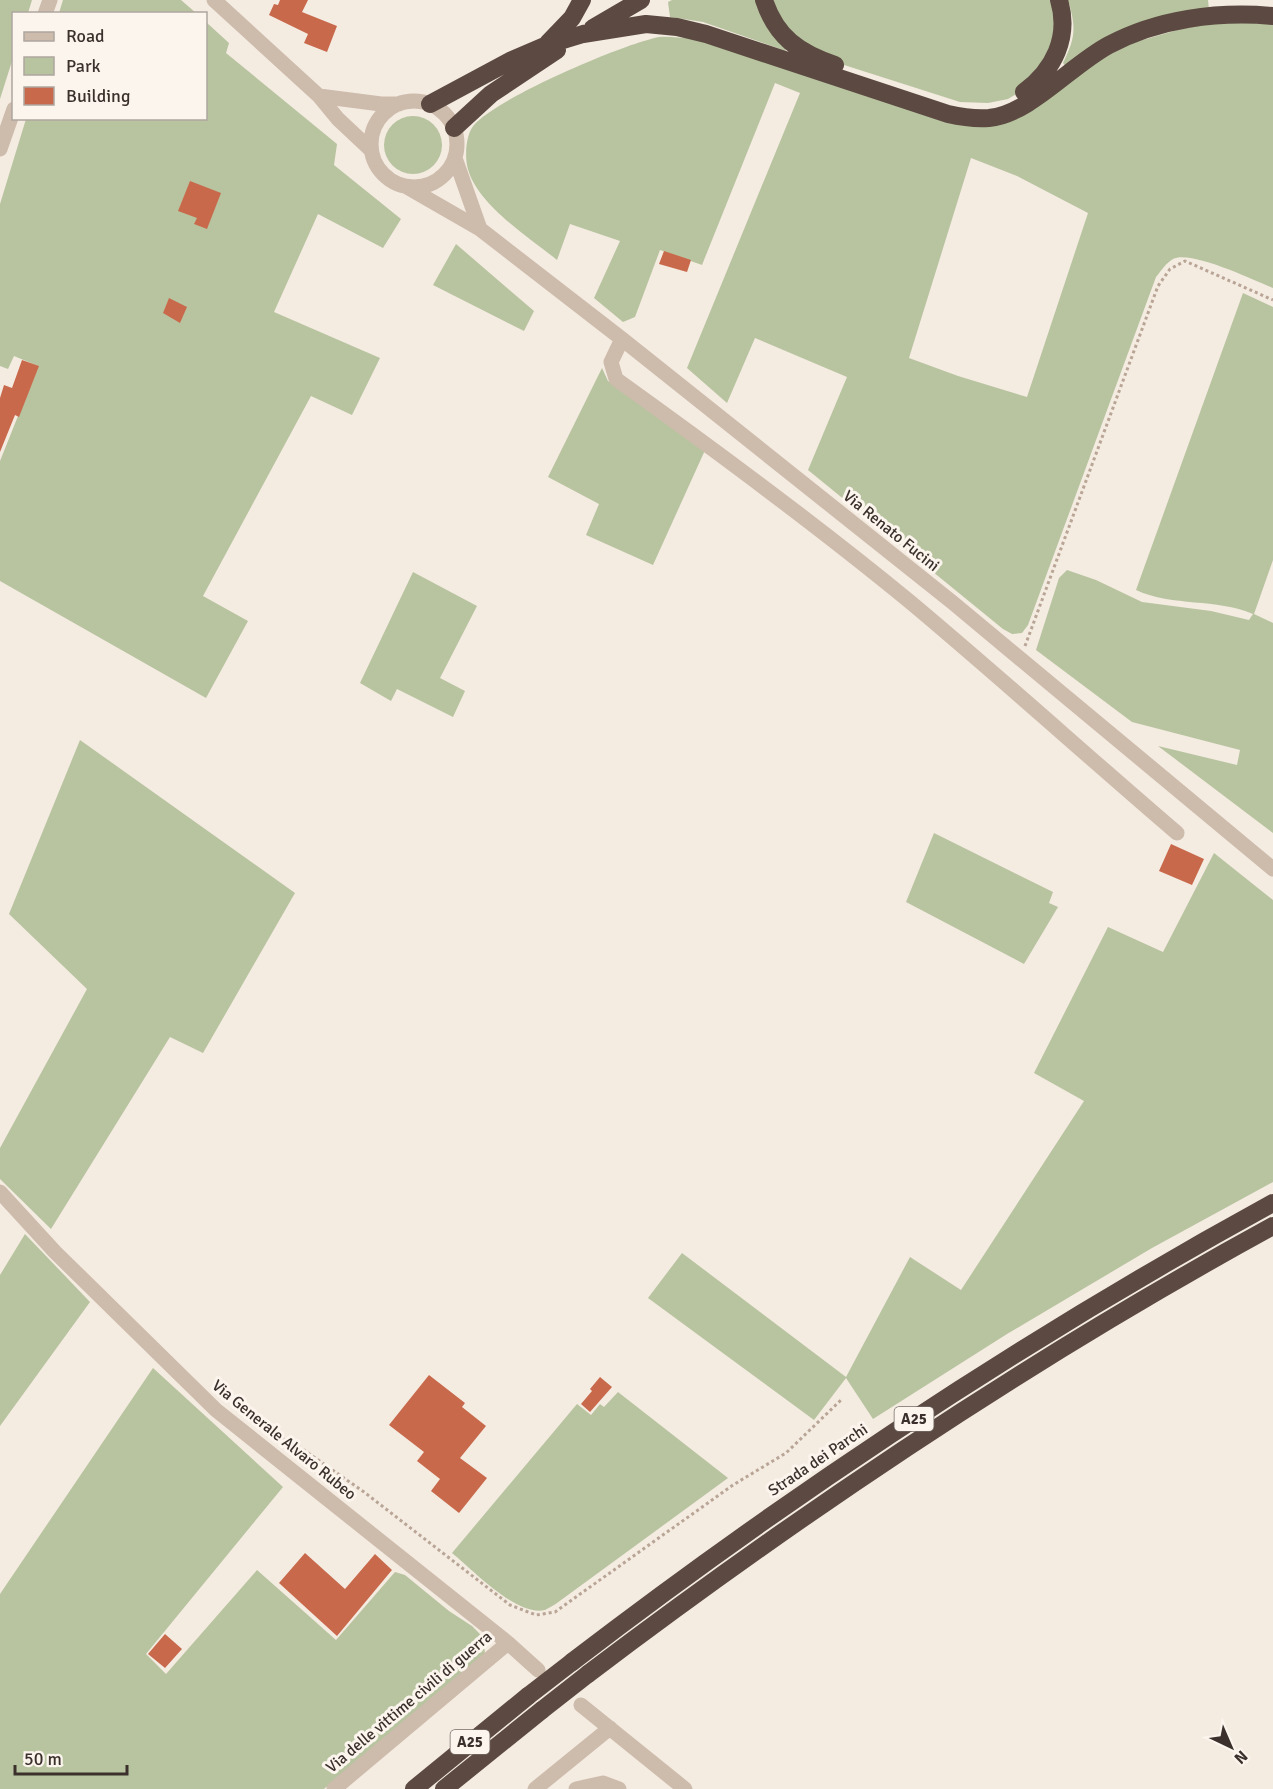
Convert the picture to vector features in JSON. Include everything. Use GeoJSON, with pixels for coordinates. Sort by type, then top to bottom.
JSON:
{"type":"FeatureCollection","features":[{"type":"Feature","properties":{"kind":"highway"},"geometry":{"type":"LineString","coordinates":[[547,45],[572,18],[582,0]]}},
{"type":"Feature","properties":{"kind":"highway"},"geometry":{"type":"LineString","coordinates":[[454,128],[491,93],[583,33],[641,0]]}},
{"type":"Feature","properties":{"kind":"highway"},"geometry":{"type":"LineString","coordinates":[[764,0],[776,27],[785,38],[802,51],[824,62],[952,104],[977,106],[1000,104],[1016,98],[1042,77],[1052,64],[1060,46],[1063,30],[1059,0]]}},
{"type":"Feature","properties":{"kind":"highway"},"geometry":{"type":"LineString","coordinates":[[430,104],[512,60],[547,45],[583,33],[646,24],[676,27],[736,44],[948,114],[967,118],[990,118],[1022,107],[1092,55],[1135,34],[1159,26],[1227,14],[1273,16]]}},
{"type":"Feature","properties":{"kind":"highway","name":"Strada dei Parchi"},"geometry":{"type":"LineString","coordinates":[[414,1789],[528,1696],[682,1579],[903,1426],[1102,1301],[1273,1203]]}},
{"type":"Feature","properties":{"kind":"highway","name":"A25"},"geometry":{"type":"LineString","coordinates":[[444,1789],[588,1674],[755,1551],[919,1439],[1089,1332],[1273,1226]]}},
{"type":"Feature","properties":{"kind":"street"},"geometry":{"type":"LineString","coordinates":[[214,0],[319,96],[338,119],[371,150]]}},
{"type":"Feature","properties":{"kind":"street"},"geometry":{"type":"LineString","coordinates":[[319,96],[381,104],[410,102],[430,104],[448,118],[454,128],[457,148],[455,158],[450,169],[431,184],[407,187],[394,183],[375,163],[371,150],[372,135],[378,122],[387,111],[400,104]]}},
{"type":"Feature","properties":{"kind":"street"},"geometry":{"type":"LineString","coordinates":[[0,149],[12,115]]}},
{"type":"Feature","properties":{"kind":"street"},"geometry":{"type":"LineString","coordinates":[[455,158],[480,229]]}},
{"type":"Feature","properties":{"kind":"street","name":"Via Renato Fucini"},"geometry":{"type":"LineString","coordinates":[[407,187],[480,229],[622,339],[952,602],[1273,869]]}},
{"type":"Feature","properties":{"kind":"street"},"geometry":{"type":"LineString","coordinates":[[622,339],[611,362],[616,379],[742,471],[891,587],[1177,833]]}},
{"type":"Feature","properties":{"kind":"street","name":"Via Generale Alvaro Rubeo"},"geometry":{"type":"LineString","coordinates":[[0,1192],[55,1252],[216,1410],[508,1643],[538,1670]]}},
{"type":"Feature","properties":{"kind":"street","name":"Via delle vittime civili di guerra"},"geometry":{"type":"LineString","coordinates":[[334,1789],[508,1643]]}},
{"type":"Feature","properties":{"kind":"street"},"geometry":{"type":"LineString","coordinates":[[581,1705],[685,1789]]}},
{"type":"Feature","properties":{"kind":"street"},"geometry":{"type":"LineString","coordinates":[[534,1789],[610,1728]]}},
{"type":"Feature","properties":{"kind":"street"},"geometry":{"type":"LineString","coordinates":[[576,1789],[603,1783],[619,1789]]}},
{"type":"Feature","properties":{"kind":"path"},"geometry":{"type":"LineString","coordinates":[[1020,659],[1158,286],[1170,269],[1185,261],[1273,300]]}},
{"type":"Feature","properties":{"kind":"path"},"geometry":{"type":"LineString","coordinates":[[256,1443],[288,1438],[355,1485],[510,1605],[536,1614],[555,1612],[733,1485],[786,1453],[842,1399]]}},
{"type":"Feature","properties":{"kind":"green space"},"geometry":{"type":"Polygon","coordinates":[[[0,0],[32,0],[28,12],[12,12],[12,61],[0,99],[0,0]]]}},
{"type":"Feature","properties":{"kind":"green space"},"geometry":{"type":"Polygon","coordinates":[[[63,0],[181,0],[195,12],[59,12],[63,0]]]}},
{"type":"Feature","properties":{"kind":"green space"},"geometry":{"type":"Polygon","coordinates":[[[672,0],[761,0],[786,51],[703,22],[670,17],[668,2],[672,0]]]}},
{"type":"Feature","properties":{"kind":"green space"},"geometry":{"type":"Polygon","coordinates":[[[773,0],[1055,0],[1056,43],[1025,89],[1008,99],[988,103],[960,102],[841,64],[813,50],[784,27],[773,0]]]}},
{"type":"Feature","properties":{"kind":"green space"},"geometry":{"type":"Polygon","coordinates":[[[1068,0],[1208,0],[1209,9],[1066,67],[1063,63],[1073,32],[1068,0]]]}},
{"type":"Feature","properties":{"kind":"green space"},"geometry":{"type":"Polygon","coordinates":[[[207,23],[229,43],[226,53],[337,144],[334,165],[401,219],[383,248],[318,214],[274,312],[380,358],[352,415],[311,396],[203,596],[248,621],[206,698],[0,581],[0,461],[38,366],[14,356],[8,369],[0,366],[0,204],[26,120],[207,120],[207,23]]]}},
{"type":"Feature","properties":{"kind":"green space"},"geometry":{"type":"Polygon","coordinates":[[[1273,23],[1273,288],[1222,267],[1182,257],[1170,261],[1156,277],[1028,625],[1022,633],[1012,634],[1003,629],[808,470],[847,377],[755,338],[727,403],[687,368],[800,93],[775,83],[702,265],[660,250],[635,317],[623,322],[594,298],[620,241],[570,224],[557,260],[491,206],[480,193],[467,165],[466,150],[469,134],[474,125],[487,114],[533,87],[591,61],[659,37],[691,38],[965,124],[1081,70],[1132,43],[1195,25],[1273,23]],[[971,158],[909,358],[1027,397],[1088,213],[1017,176],[971,158]]]}},
{"type":"Feature","properties":{"kind":"green space"},"geometry":{"type":"Polygon","coordinates":[[[413,116],[429,121],[437,129],[442,145],[437,161],[429,169],[413,174],[397,169],[389,161],[384,145],[389,129],[397,121],[413,116]]]}},
{"type":"Feature","properties":{"kind":"green space"},"geometry":{"type":"Polygon","coordinates":[[[456,244],[534,311],[524,331],[433,285],[456,244]]]}},
{"type":"Feature","properties":{"kind":"green space"},"geometry":{"type":"Polygon","coordinates":[[[1243,293],[1273,307],[1273,560],[1254,614],[1273,623],[1273,833],[1158,746],[1237,765],[1240,750],[1132,722],[1036,650],[1059,578],[1067,570],[1096,580],[1142,602],[1211,611],[1249,620],[1253,614],[1224,606],[1165,599],[1136,590],[1243,293]]]}},
{"type":"Feature","properties":{"kind":"green space"},"geometry":{"type":"Polygon","coordinates":[[[602,368],[608,381],[706,448],[653,565],[586,535],[599,504],[548,477],[602,368]]]}},
{"type":"Feature","properties":{"kind":"green space"},"geometry":{"type":"Polygon","coordinates":[[[413,572],[477,606],[440,678],[465,691],[453,717],[397,689],[391,701],[360,683],[413,572]]]}},
{"type":"Feature","properties":{"kind":"green space"},"geometry":{"type":"Polygon","coordinates":[[[80,740],[295,893],[203,1053],[170,1037],[51,1229],[0,1179],[0,1148],[87,989],[9,914],[80,740]]]}},
{"type":"Feature","properties":{"kind":"green space"},"geometry":{"type":"Polygon","coordinates":[[[934,833],[1053,892],[1049,903],[1058,907],[1024,964],[906,902],[934,833]]]}},
{"type":"Feature","properties":{"kind":"green space"},"geometry":{"type":"Polygon","coordinates":[[[1214,853],[1273,900],[1273,1182],[1152,1248],[1007,1334],[873,1419],[846,1378],[814,1420],[648,1298],[682,1253],[846,1377],[910,1257],[961,1290],[1084,1101],[1034,1073],[1108,927],[1163,952],[1214,853]]]}},
{"type":"Feature","properties":{"kind":"green space"},"geometry":{"type":"Polygon","coordinates":[[[25,1234],[90,1302],[0,1426],[0,1275],[25,1234]]]}},
{"type":"Feature","properties":{"kind":"green space"},"geometry":{"type":"Polygon","coordinates":[[[153,1368],[283,1487],[146,1654],[166,1674],[257,1570],[336,1640],[395,1572],[405,1575],[483,1637],[485,1654],[324,1789],[0,1789],[0,1594],[153,1368]]]}},
{"type":"Feature","properties":{"kind":"green space"},"geometry":{"type":"Polygon","coordinates":[[[618,1392],[728,1478],[554,1605],[545,1610],[534,1610],[509,1600],[452,1553],[577,1404],[591,1415],[600,1404],[604,1407],[618,1392]]]}},
{"type":"Feature","properties":{"kind":"building"},"geometry":{"type":"Polygon","coordinates":[[[280,0],[308,0],[302,12],[337,26],[327,52],[304,43],[308,34],[269,15],[274,4],[278,5],[280,0]]]}},
{"type":"Feature","properties":{"kind":"building"},"geometry":{"type":"Polygon","coordinates":[[[190,181],[221,193],[207,229],[194,224],[197,218],[178,211],[190,181]]]}},
{"type":"Feature","properties":{"kind":"building"},"geometry":{"type":"Polygon","coordinates":[[[664,251],[691,260],[687,272],[659,264],[664,251]]]}},
{"type":"Feature","properties":{"kind":"building"},"geometry":{"type":"Polygon","coordinates":[[[169,298],[187,307],[180,323],[163,313],[169,298]]]}},
{"type":"Feature","properties":{"kind":"building"},"geometry":{"type":"Polygon","coordinates":[[[22,360],[39,366],[19,417],[15,415],[0,452],[0,398],[4,385],[12,388],[22,360]]]}},
{"type":"Feature","properties":{"kind":"building"},"geometry":{"type":"Polygon","coordinates":[[[1171,844],[1204,859],[1192,885],[1159,871],[1171,844]]]}},
{"type":"Feature","properties":{"kind":"building"},"geometry":{"type":"Polygon","coordinates":[[[429,1375],[465,1403],[462,1407],[486,1426],[460,1458],[487,1478],[459,1513],[431,1491],[440,1479],[417,1461],[424,1452],[389,1425],[429,1375]]]}},
{"type":"Feature","properties":{"kind":"building"},"geometry":{"type":"Polygon","coordinates":[[[600,1377],[612,1387],[590,1412],[581,1404],[600,1377]]]}},
{"type":"Feature","properties":{"kind":"building"},"geometry":{"type":"Polygon","coordinates":[[[305,1553],[345,1589],[375,1554],[392,1570],[337,1636],[279,1583],[305,1553]]]}},
{"type":"Feature","properties":{"kind":"building"},"geometry":{"type":"Polygon","coordinates":[[[165,1634],[182,1649],[165,1668],[148,1654],[165,1634]]]}}]}
